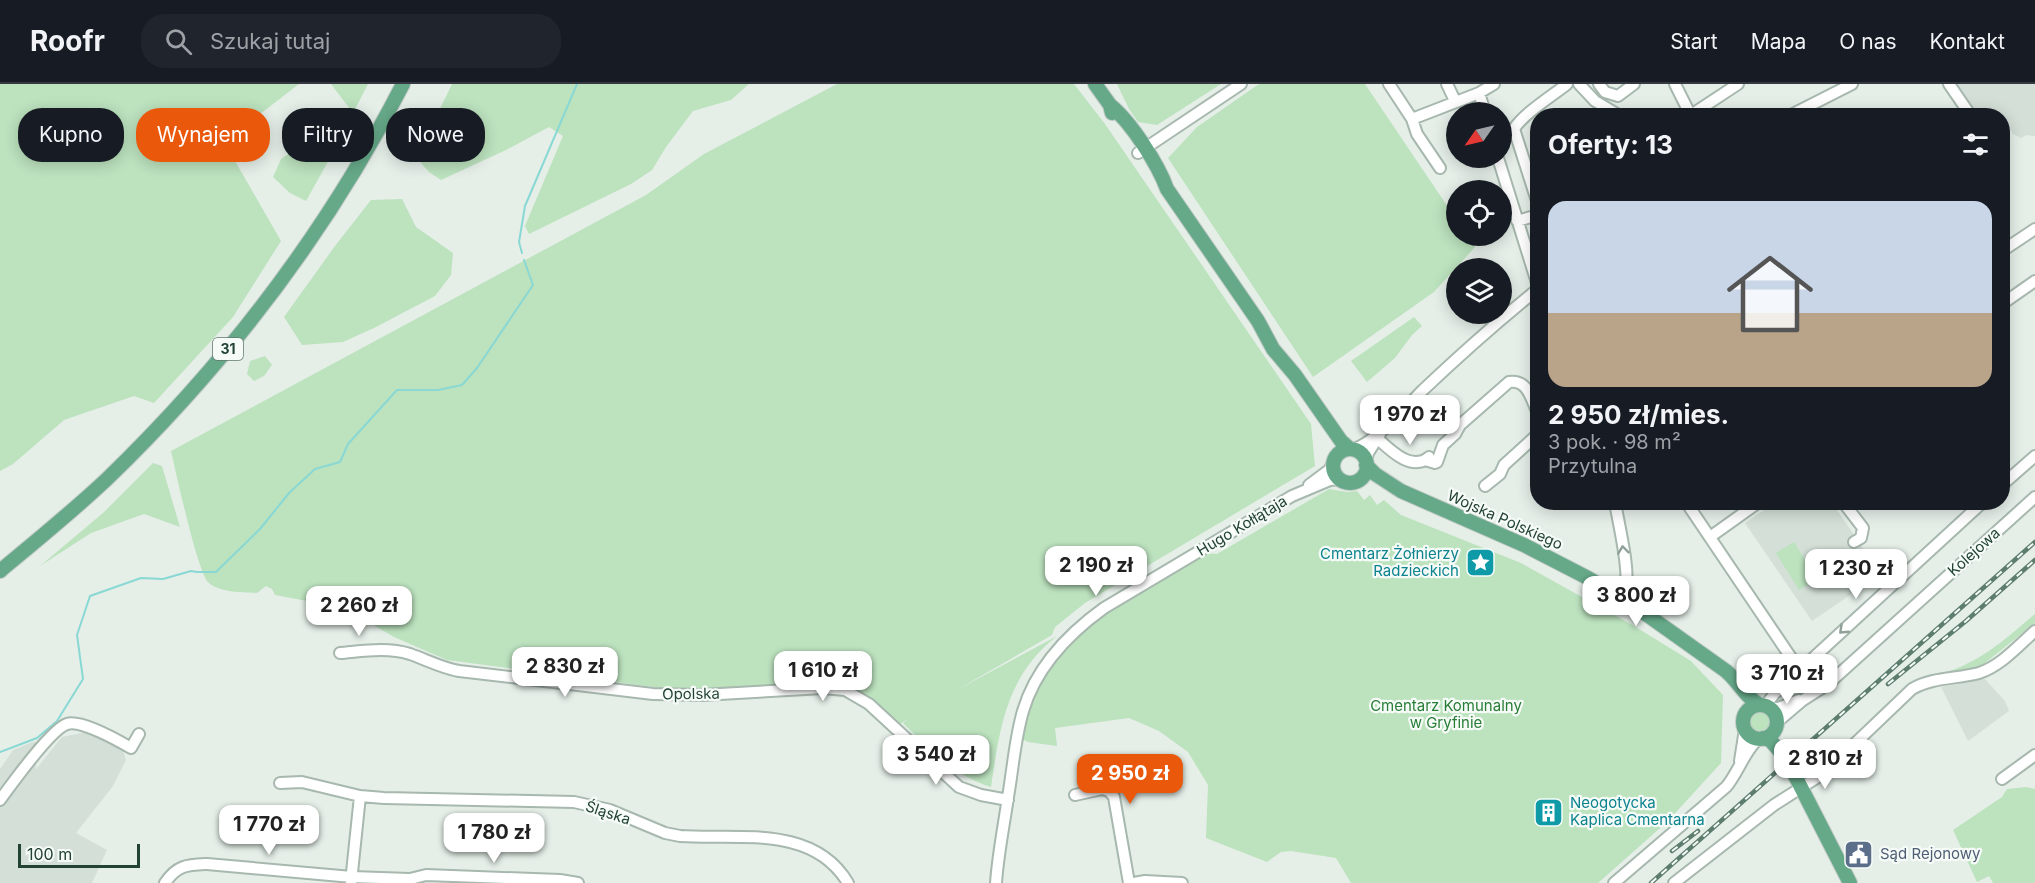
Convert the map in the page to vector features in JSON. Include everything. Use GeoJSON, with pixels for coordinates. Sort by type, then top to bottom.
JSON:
{"type":"FeatureCollection","features":[{"type":"Feature","properties":{"kind":"main road","name":"31"},"geometry":{"type":"LineString","coordinates":[[0,571],[106,480],[161,425],[213,367],[269,298],[315,233],[346,186],[403,84]]}},
{"type":"Feature","properties":{"kind":"main road"},"geometry":{"type":"LineString","coordinates":[[1095,84],[1110,105],[1118,124],[1141,151],[1155,177],[1167,189],[1258,321],[1279,345],[1294,375],[1323,417],[1344,444],[1360,453],[1366,463],[1365,473],[1358,480],[1349,482],[1340,479],[1335,473],[1336,452],[1323,417]]}},
{"type":"Feature","properties":{"kind":"main road"},"geometry":{"type":"LineString","coordinates":[[1334,461],[1341,451],[1352,449]]}},
{"type":"Feature","properties":{"kind":"main road","name":"Wojska Polskiego"},"geometry":{"type":"LineString","coordinates":[[1366,463],[1371,471],[1401,491]]}},
{"type":"Feature","properties":{"kind":"main road","name":"Wojska Polskiego"},"geometry":{"type":"LineString","coordinates":[[1358,480],[1367,480],[1401,491],[1537,551],[1619,596],[1734,678],[1752,699],[1764,706]]}},
{"type":"Feature","properties":{"kind":"main road","name":"Wojska Polskiego"},"geometry":{"type":"LineString","coordinates":[[1713,663],[1738,694],[1744,705],[1745,714]]}},
{"type":"Feature","properties":{"kind":"main road"},"geometry":{"type":"LineString","coordinates":[[1786,758],[1774,714],[1764,706],[1752,707],[1743,720],[1745,729],[1750,736],[1770,740],[1786,758],[1850,883]]}},
{"type":"Feature","properties":{"kind":"main road"},"geometry":{"type":"LineString","coordinates":[[1761,738],[1770,735],[1776,725]]}},
{"type":"Feature","properties":{"kind":"street"},"geometry":{"type":"LineString","coordinates":[[1141,151],[1241,84]]}},
{"type":"Feature","properties":{"kind":"street"},"geometry":{"type":"LineString","coordinates":[[1389,84],[1412,119],[1417,134],[1440,168]]}},
{"type":"Feature","properties":{"kind":"street"},"geometry":{"type":"LineString","coordinates":[[1447,84],[1455,101]]}},
{"type":"Feature","properties":{"kind":"street"},"geometry":{"type":"LineString","coordinates":[[1412,119],[1479,93],[1494,84]]}},
{"type":"Feature","properties":{"kind":"street"},"geometry":{"type":"LineString","coordinates":[[1538,108],[1567,84]]}},
{"type":"Feature","properties":{"kind":"street"},"geometry":{"type":"LineString","coordinates":[[1579,84],[1596,101],[1607,108]]}},
{"type":"Feature","properties":{"kind":"street"},"geometry":{"type":"LineString","coordinates":[[1599,84],[1605,92],[1618,96],[1634,84]]}},
{"type":"Feature","properties":{"kind":"street"},"geometry":{"type":"LineString","coordinates":[[1675,84],[1687,108]]}},
{"type":"Feature","properties":{"kind":"street"},"geometry":{"type":"LineString","coordinates":[[1702,108],[1738,84]]}},
{"type":"Feature","properties":{"kind":"street"},"geometry":{"type":"LineString","coordinates":[[1805,108],[1852,84]]}},
{"type":"Feature","properties":{"kind":"street"},"geometry":{"type":"LineString","coordinates":[[1949,84],[1966,108]]}},
{"type":"Feature","properties":{"kind":"street"},"geometry":{"type":"LineString","coordinates":[[1479,93],[1482,102]]}},
{"type":"Feature","properties":{"kind":"street"},"geometry":{"type":"LineString","coordinates":[[1530,113],[1520,119],[1514,129],[1530,179]]}},
{"type":"Feature","properties":{"kind":"street"},"geometry":{"type":"LineString","coordinates":[[1501,168],[1530,262]]}},
{"type":"Feature","properties":{"kind":"street"},"geometry":{"type":"LineString","coordinates":[[1517,221],[1530,217]]}},
{"type":"Feature","properties":{"kind":"street"},"geometry":{"type":"LineString","coordinates":[[2010,246],[2035,229]]}},
{"type":"Feature","properties":{"kind":"street"},"geometry":{"type":"LineString","coordinates":[[2010,298],[2035,281]]}},
{"type":"Feature","properties":{"kind":"street"},"geometry":{"type":"LineString","coordinates":[[1352,449],[1361,447],[1380,435],[1484,334],[1530,295]]}},
{"type":"Feature","properties":{"kind":"street"},"geometry":{"type":"LineString","coordinates":[[1380,435],[1408,461],[1418,463],[1425,460],[1435,464],[1443,445],[1455,434],[1460,425],[1509,382],[1525,386],[1530,397]]}},
{"type":"Feature","properties":{"kind":"street"},"geometry":{"type":"LineString","coordinates":[[1366,463],[1368,453],[1380,435]]}},
{"type":"Feature","properties":{"kind":"street"},"geometry":{"type":"LineString","coordinates":[[1485,486],[1500,474],[1504,465],[1530,441]]}},
{"type":"Feature","properties":{"kind":"street"},"geometry":{"type":"LineString","coordinates":[[2010,478],[2035,456]]}},
{"type":"Feature","properties":{"kind":"street","name":"Hugo Kołłątaja"},"geometry":{"type":"LineString","coordinates":[[996,883],[1023,709],[1037,678],[1058,646],[1079,626],[1104,608],[1304,490],[1329,471],[1334,461]]}},
{"type":"Feature","properties":{"kind":"street","name":"Hugo Kołłątaja"},"geometry":{"type":"LineString","coordinates":[[1304,490],[1340,479]]}},
{"type":"Feature","properties":{"kind":"street","name":"Kolejowa"},"geometry":{"type":"LineString","coordinates":[[1776,725],[1803,700],[1828,684],[2035,496]]}},
{"type":"Feature","properties":{"kind":"street"},"geometry":{"type":"LineString","coordinates":[[1616,510],[1626,580],[1619,596]]}},
{"type":"Feature","properties":{"kind":"street"},"geometry":{"type":"LineString","coordinates":[[1691,510],[1800,671]]}},
{"type":"Feature","properties":{"kind":"street"},"geometry":{"type":"LineString","coordinates":[[1710,537],[1748,510]]}},
{"type":"Feature","properties":{"kind":"street"},"geometry":{"type":"LineString","coordinates":[[1849,510],[1863,528],[1861,538],[1854,542]]}},
{"type":"Feature","properties":{"kind":"street"},"geometry":{"type":"LineString","coordinates":[[1764,706],[1974,510]]}},
{"type":"Feature","properties":{"kind":"street"},"geometry":{"type":"LineString","coordinates":[[1674,883],[1774,805],[1824,773],[1912,689],[1921,683],[1982,672],[2001,660],[2035,631]]}},
{"type":"Feature","properties":{"kind":"street","name":"Opolska"},"geometry":{"type":"LineString","coordinates":[[340,653],[381,650],[398,652],[459,671],[653,694],[702,695],[823,687],[845,690],[869,704],[958,787],[972,793],[1008,800]]}},
{"type":"Feature","properties":{"kind":"street","name":"Kolejowa"},"geometry":{"type":"LineString","coordinates":[[1764,706],[1774,709],[1803,700]]}},
{"type":"Feature","properties":{"kind":"street"},"geometry":{"type":"LineString","coordinates":[[0,800],[54,733],[68,723],[93,730],[131,748],[139,734]]}},
{"type":"Feature","properties":{"kind":"street"},"geometry":{"type":"LineString","coordinates":[[1739,768],[1745,729]]}},
{"type":"Feature","properties":{"kind":"street"},"geometry":{"type":"LineString","coordinates":[[1614,883],[1722,792],[1732,781],[1752,744],[1761,738]]}},
{"type":"Feature","properties":{"kind":"street"},"geometry":{"type":"LineString","coordinates":[[2002,779],[2035,755]]}},
{"type":"Feature","properties":{"kind":"street","name":"Śląska"},"geometry":{"type":"LineString","coordinates":[[280,783],[302,782],[360,796],[384,798],[574,802],[594,806],[665,833],[680,836],[776,839],[799,843],[828,860],[848,883]]}},
{"type":"Feature","properties":{"kind":"street"},"geometry":{"type":"LineString","coordinates":[[1075,795],[1102,789],[1109,791],[1114,797],[1128,883]]}},
{"type":"Feature","properties":{"kind":"street"},"geometry":{"type":"LineString","coordinates":[[352,880],[360,796]]}},
{"type":"Feature","properties":{"kind":"street"},"geometry":{"type":"LineString","coordinates":[[165,883],[175,871],[185,865],[207,864],[352,880],[414,881],[426,875],[560,880],[578,883]]}},
{"type":"Feature","properties":{"kind":"street"},"geometry":{"type":"LineString","coordinates":[[1134,883],[1145,881],[1182,883]]}},
{"type":"Feature","properties":{"kind":"shaded area"},"geometry":{"type":"Polygon","coordinates":[[[1954,84],[2035,84],[2035,136],[2027,135],[2021,138],[2013,134],[2010,130],[2010,108],[1971,108],[1954,84]]]}},
{"type":"Feature","properties":{"kind":"shaded area"},"geometry":{"type":"Polygon","coordinates":[[[1764,510],[1837,510],[1881,574],[1812,621],[1745,523],[1764,510]]]}},
{"type":"Feature","properties":{"kind":"shaded area"},"geometry":{"type":"Polygon","coordinates":[[[1985,679],[2005,701],[2009,711],[1968,741],[1941,687],[1985,679]]]}},
{"type":"Feature","properties":{"kind":"shaded area"},"geometry":{"type":"Polygon","coordinates":[[[87,732],[123,751],[126,760],[113,786],[76,833],[107,850],[92,883],[0,883],[0,769],[13,750],[35,741],[36,769],[62,737],[87,732]]]}},
{"type":"Feature","properties":{"kind":"green space"},"geometry":{"type":"Polygon","coordinates":[[[0,84],[299,84],[268,108],[136,108],[136,162],[236,162],[281,241],[233,317],[154,403],[134,396],[64,420],[13,464],[0,471],[0,84]]]}},
{"type":"Feature","properties":{"kind":"green space"},"geometry":{"type":"Polygon","coordinates":[[[331,84],[368,84],[356,108],[349,108],[331,84]]]}},
{"type":"Feature","properties":{"kind":"green space"},"geometry":{"type":"Polygon","coordinates":[[[452,84],[749,84],[731,100],[693,111],[652,170],[631,184],[529,234],[525,226],[563,136],[549,127],[485,160],[485,108],[440,108],[452,84]]]}},
{"type":"Feature","properties":{"kind":"green space"},"geometry":{"type":"Polygon","coordinates":[[[837,84],[1074,84],[1105,124],[1311,424],[1315,466],[1085,603],[1055,627],[1052,635],[955,691],[1057,636],[1026,668],[1008,704],[1002,723],[991,787],[965,776],[943,761],[903,723],[908,719],[900,724],[858,690],[851,681],[697,689],[661,688],[447,660],[394,637],[344,608],[275,595],[272,589],[266,586],[257,593],[238,592],[218,588],[208,582],[198,559],[171,451],[646,195],[704,154],[837,84]]]}},
{"type":"Feature","properties":{"kind":"green space"},"geometry":{"type":"Polygon","coordinates":[[[1117,84],[1221,84],[1157,125],[1138,122],[1117,84]]]}},
{"type":"Feature","properties":{"kind":"green space"},"geometry":{"type":"Polygon","coordinates":[[[1259,84],[1365,84],[1446,204],[1446,246],[1475,247],[1465,258],[1446,258],[1446,279],[1434,292],[1313,377],[1168,158],[1197,127],[1259,84]]]}},
{"type":"Feature","properties":{"kind":"green space"},"geometry":{"type":"Polygon","coordinates":[[[281,159],[282,162],[328,162],[306,201],[290,193],[273,177],[281,159]]]}},
{"type":"Feature","properties":{"kind":"green space"},"geometry":{"type":"Polygon","coordinates":[[[421,162],[480,162],[441,180],[421,162]]]}},
{"type":"Feature","properties":{"kind":"green space"},"geometry":{"type":"Polygon","coordinates":[[[402,199],[416,227],[453,253],[451,275],[435,296],[374,328],[343,342],[302,345],[284,317],[371,200],[402,199]]]}},
{"type":"Feature","properties":{"kind":"green space"},"geometry":{"type":"Polygon","coordinates":[[[1414,317],[1422,326],[1412,335],[1395,358],[1367,382],[1351,361],[1414,317]]]}},
{"type":"Feature","properties":{"kind":"green space"},"geometry":{"type":"Polygon","coordinates":[[[265,356],[272,365],[264,376],[254,381],[247,374],[250,361],[265,356]]]}},
{"type":"Feature","properties":{"kind":"green space"},"geometry":{"type":"Polygon","coordinates":[[[153,463],[162,466],[180,527],[144,514],[91,533],[40,566],[103,513],[153,463]]]}},
{"type":"Feature","properties":{"kind":"green space","name":"Cmentarz Komunalny w Gryfinie"},"geometry":{"type":"Polygon","coordinates":[[[1329,489],[1357,491],[1364,500],[1370,495],[1377,505],[1384,500],[1401,515],[1521,563],[1634,626],[1691,661],[1723,695],[1721,763],[1668,821],[1598,883],[1351,883],[1336,858],[1291,851],[1281,852],[1267,862],[1206,838],[1208,785],[1188,752],[1159,731],[1129,718],[1055,728],[1057,746],[1022,739],[1041,682],[1055,660],[1092,623],[1114,607],[1206,553],[1217,554],[1329,489]]]}},
{"type":"Feature","properties":{"kind":"green space"},"geometry":{"type":"Polygon","coordinates":[[[1794,542],[1817,579],[1799,590],[1776,553],[1794,542]]]}},
{"type":"Feature","properties":{"kind":"green space"},"geometry":{"type":"Polygon","coordinates":[[[2035,614],[2035,623],[1980,667],[1947,674],[1994,648],[2035,614]]]}},
{"type":"Feature","properties":{"kind":"green space"},"geometry":{"type":"Polygon","coordinates":[[[1759,711],[1767,714],[1770,722],[1767,730],[1759,733],[1751,730],[1748,722],[1751,714],[1759,711]]]}},
{"type":"Feature","properties":{"kind":"green space"},"geometry":{"type":"Polygon","coordinates":[[[2026,787],[2035,789],[2035,883],[1993,883],[1989,876],[1977,882],[1953,830],[2002,797],[2007,789],[2026,787]]]}},
{"type":"Feature","properties":{"kind":"waterway"},"geometry":{"type":"LineString","coordinates":[[522,253],[519,242],[525,206],[577,84]]}},
{"type":"Feature","properties":{"kind":"waterway"},"geometry":{"type":"LineString","coordinates":[[198,572],[216,572],[260,529],[289,493],[315,469],[340,462],[348,444],[397,390],[438,390],[462,385],[477,368],[533,285],[524,260]]}},
{"type":"Feature","properties":{"kind":"waterway"},"geometry":{"type":"LineString","coordinates":[[0,752],[37,738],[57,721],[83,679],[77,635],[90,596],[141,578],[163,579],[191,571],[197,572]]}},
{"type":"Feature","properties":{"kind":"railway"},"geometry":{"type":"LineString","coordinates":[[1651,883],[2035,542]]}},
{"type":"Feature","properties":{"kind":"railway"},"geometry":{"type":"LineString","coordinates":[[1888,684],[1966,621],[2035,560]]}},
{"type":"Feature","properties":{"kind":"railway"},"geometry":{"type":"LineString","coordinates":[[1672,851],[1698,831]]}},
{"type":"Feature","properties":{"kind":"place","name":"Cmentarz Żołnierzy Radzieckich"},"geometry":{"type":"Point","coordinates":[1480,563]}},
{"type":"Feature","properties":{"kind":"place","name":"Neogotycka Kaplica Cmentarna"},"geometry":{"type":"Point","coordinates":[1549,812]}},
{"type":"Feature","properties":{"kind":"place","name":"Sąd Rejonowy"},"geometry":{"type":"Point","coordinates":[1859,854]}}]}
